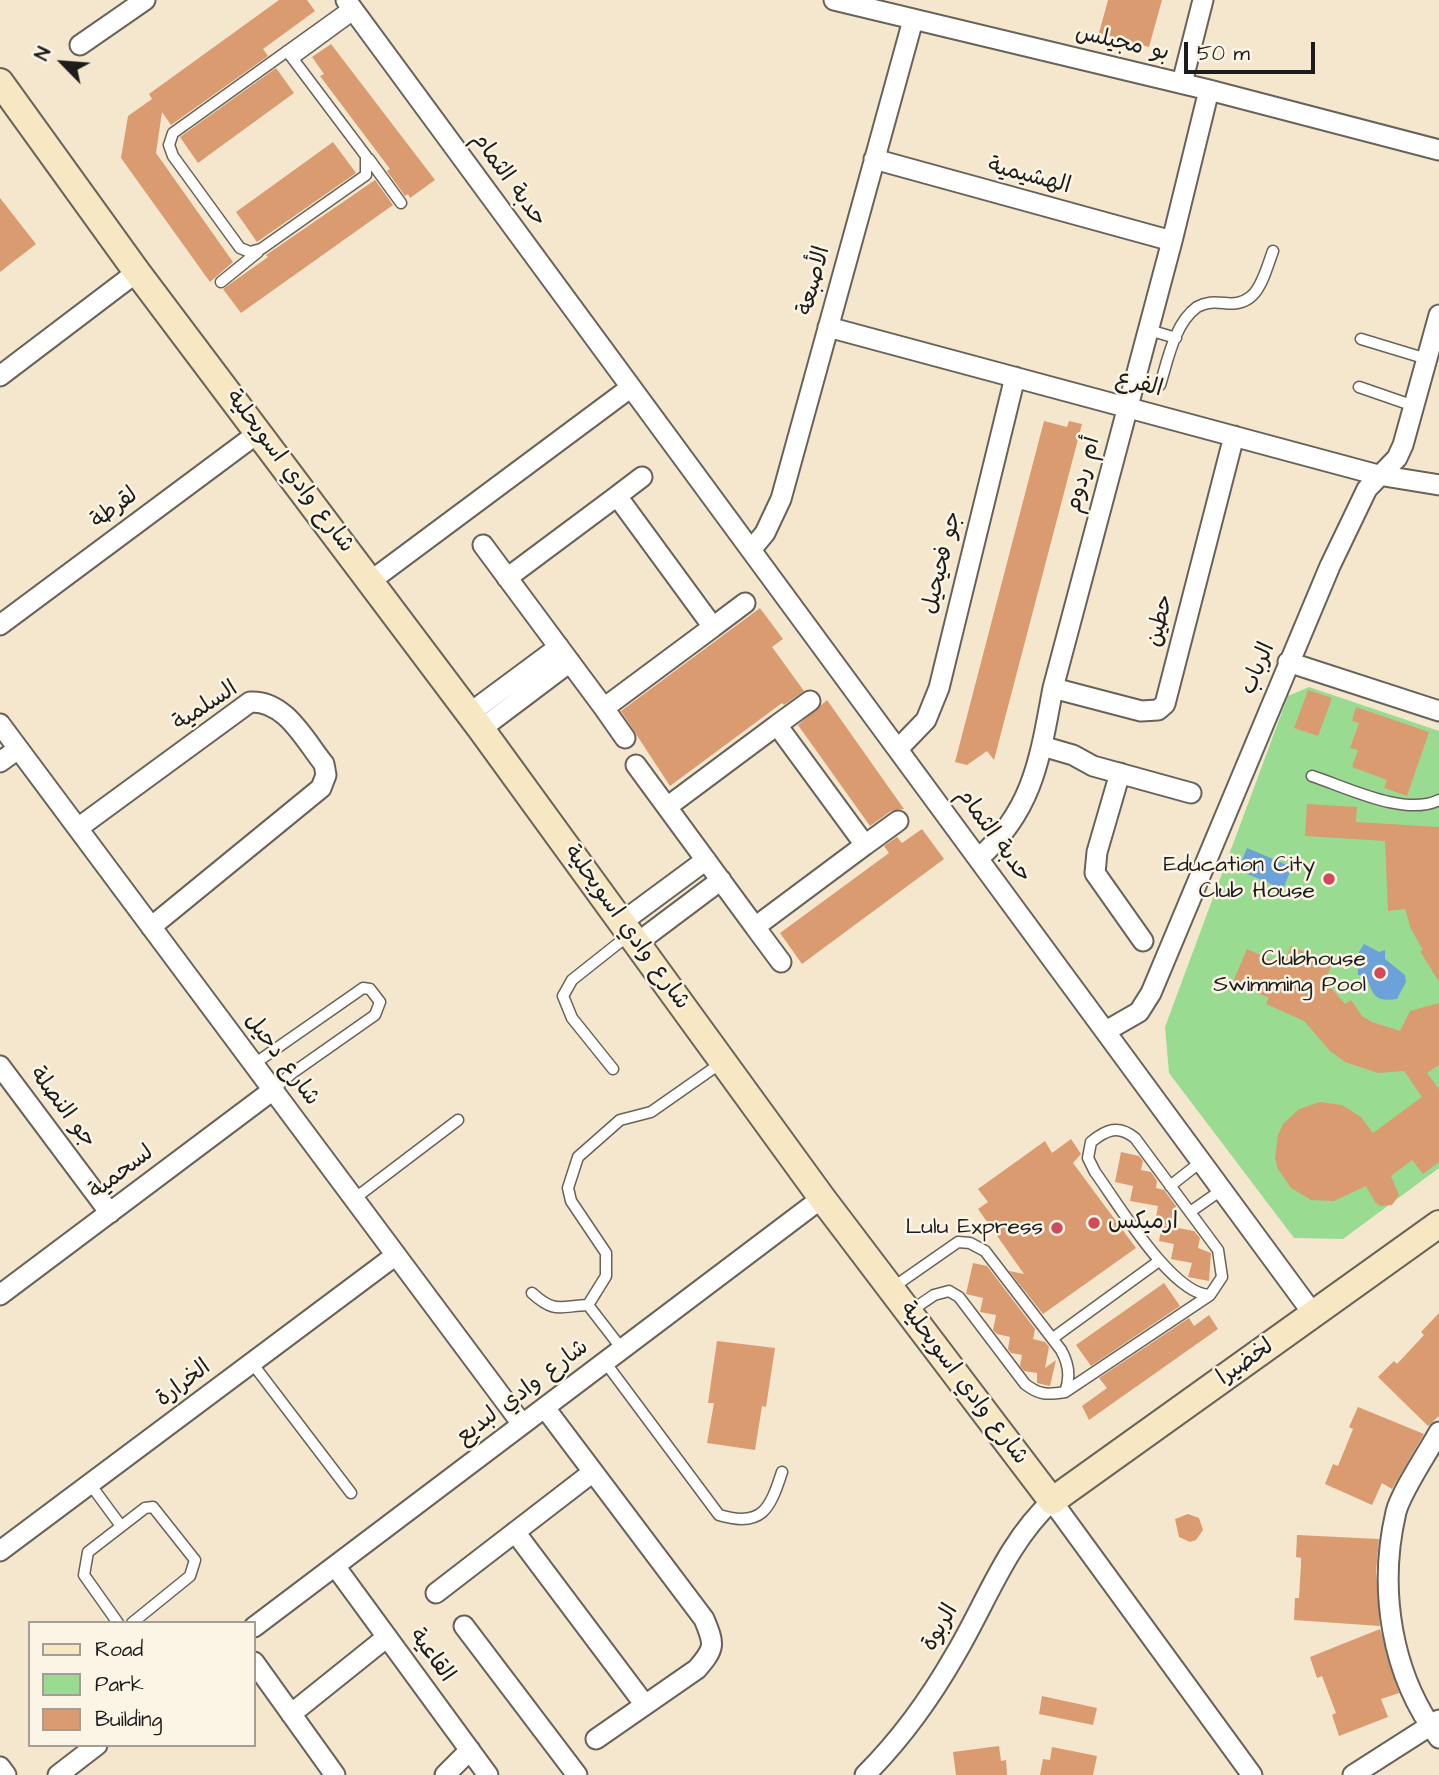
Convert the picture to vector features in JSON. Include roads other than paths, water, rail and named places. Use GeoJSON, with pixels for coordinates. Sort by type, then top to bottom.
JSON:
{"type":"FeatureCollection","features":[{"type":"Feature","properties":{"kind":"street"},"geometry":{"type":"LineString","coordinates":[[80,45],[145,0]]}},
{"type":"Feature","properties":{"kind":"street","name":"بو مجيلس"},"geometry":{"type":"LineString","coordinates":[[834,0],[1182,83],[1439,149]]}},
{"type":"Feature","properties":{"kind":"street"},"geometry":{"type":"LineString","coordinates":[[1182,83],[1203,0]]}},
{"type":"Feature","properties":{"kind":"street","name":"حدبة الثمام"},"geometry":{"type":"LineString","coordinates":[[351,6],[1314,1315]]}},
{"type":"Feature","properties":{"kind":"street","name":"الأصبعة"},"geometry":{"type":"LineString","coordinates":[[751,550],[765,533],[781,499],[913,20]]}},
{"type":"Feature","properties":{"kind":"street","name":"شارع وادي اسويحلية"},"geometry":{"type":"LineString","coordinates":[[0,82],[137,272],[372,580],[822,1198],[1052,1501],[1252,1775]]}},
{"type":"Feature","properties":{"kind":"street","name":"أم ردوم"},"geometry":{"type":"LineString","coordinates":[[979,858],[1017,817],[1041,753],[1053,688],[1149,330],[1209,90]]}},
{"type":"Feature","properties":{"kind":"street","name":"الهشيمية"},"geometry":{"type":"LineString","coordinates":[[874,159],[1172,241]]}},
{"type":"Feature","properties":{"kind":"street"},"geometry":{"type":"LineString","coordinates":[[0,376],[137,272]]}},
{"type":"Feature","properties":{"kind":"street","name":"الرباب"},"geometry":{"type":"LineString","coordinates":[[1106,1031],[1139,1012],[1151,993],[1330,566],[1367,489],[1397,458],[1439,315]]}},
{"type":"Feature","properties":{"kind":"street","name":"الفرع"},"geometry":{"type":"LineString","coordinates":[[828,327],[1378,475],[1439,485]]}},
{"type":"Feature","properties":{"kind":"street","name":"جو فحيحيل"},"geometry":{"type":"LineString","coordinates":[[898,749],[926,720],[939,688],[1015,377]]}},
{"type":"Feature","properties":{"kind":"street"},"geometry":{"type":"LineString","coordinates":[[372,580],[630,388]]}},
{"type":"Feature","properties":{"kind":"street","name":"لقرطة"},"geometry":{"type":"LineString","coordinates":[[0,625],[258,433]]}},
{"type":"Feature","properties":{"kind":"street","name":"حطين"},"geometry":{"type":"LineString","coordinates":[[1053,688],[1141,711],[1158,710],[1165,704],[1234,436]]}},
{"type":"Feature","properties":{"kind":"street"},"geometry":{"type":"LineString","coordinates":[[507,578],[642,477]]}},
{"type":"Feature","properties":{"kind":"street"},"geometry":{"type":"LineString","coordinates":[[617,496],[713,626]]}},
{"type":"Feature","properties":{"kind":"street"},"geometry":{"type":"LineString","coordinates":[[483,545],[625,738]]}},
{"type":"Feature","properties":{"kind":"street"},"geometry":{"type":"LineString","coordinates":[[604,708],[745,603]]}},
{"type":"Feature","properties":{"kind":"street"},"geometry":{"type":"LineString","coordinates":[[476,721],[564,655]]}},
{"type":"Feature","properties":{"kind":"street"},"geometry":{"type":"LineString","coordinates":[[1288,662],[1439,711]]}},
{"type":"Feature","properties":{"kind":"street","name":"السلمية"},"geometry":{"type":"LineString","coordinates":[[78,828],[250,702],[264,701],[279,709],[324,764],[326,775],[321,789],[151,927]]}},
{"type":"Feature","properties":{"kind":"street"},"geometry":{"type":"LineString","coordinates":[[667,807],[810,701]]}},
{"type":"Feature","properties":{"kind":"street","name":"شارع دحيل"},"geometry":{"type":"LineString","coordinates":[[0,724],[522,1424]]}},
{"type":"Feature","properties":{"kind":"street"},"geometry":{"type":"LineString","coordinates":[[777,725],[865,845]]}},
{"type":"Feature","properties":{"kind":"street"},"geometry":{"type":"LineString","coordinates":[[0,762],[18,749]]}},
{"type":"Feature","properties":{"kind":"street"},"geometry":{"type":"LineString","coordinates":[[1041,753],[1072,766],[1093,766],[1191,793]]}},
{"type":"Feature","properties":{"kind":"street"},"geometry":{"type":"LineString","coordinates":[[636,765],[781,962]]}},
{"type":"Feature","properties":{"kind":"street"},"geometry":{"type":"LineString","coordinates":[[1120,773],[1097,852],[1095,873],[1143,941]]}},
{"type":"Feature","properties":{"kind":"street"},"geometry":{"type":"LineString","coordinates":[[755,927],[898,821]]}},
{"type":"Feature","properties":{"kind":"street"},"geometry":{"type":"LineString","coordinates":[[630,933],[706,860]]}},
{"type":"Feature","properties":{"kind":"street"},"geometry":{"type":"LineString","coordinates":[[630,933],[721,880]]}},
{"type":"Feature","properties":{"kind":"street","name":"جو النصلة"},"geometry":{"type":"LineString","coordinates":[[0,1066],[110,1213]]}},
{"type":"Feature","properties":{"kind":"street","name":"لسحمية"},"geometry":{"type":"LineString","coordinates":[[0,1295],[273,1090]]}},
{"type":"Feature","properties":{"kind":"street","name":"شارع وادي لبديع"},"geometry":{"type":"LineString","coordinates":[[256,1625],[822,1198]]}},
{"type":"Feature","properties":{"kind":"street","name":"لخضيرا"},"geometry":{"type":"LineString","coordinates":[[1052,1501],[1439,1224]]}},
{"type":"Feature","properties":{"kind":"street","name":"الخرارة"},"geometry":{"type":"LineString","coordinates":[[0,1551],[396,1255]]}},
{"type":"Feature","properties":{"kind":"street"},"geometry":{"type":"LineString","coordinates":[[545,1408],[704,1619],[713,1642],[709,1654],[696,1669],[596,1739]]}},
{"type":"Feature","properties":{"kind":"street"},"geometry":{"type":"LineString","coordinates":[[1353,1775],[1436,1728],[1399,1664],[1387,1593],[1396,1510],[1439,1432]]}},
{"type":"Feature","properties":{"kind":"street"},"geometry":{"type":"LineString","coordinates":[[436,1593],[593,1472]]}},
{"type":"Feature","properties":{"kind":"street","name":"الربوة"},"geometry":{"type":"LineString","coordinates":[[865,1775],[911,1719],[940,1677],[1027,1526],[1052,1501]]}},
{"type":"Feature","properties":{"kind":"street"},"geometry":{"type":"LineString","coordinates":[[515,1532],[645,1705]]}},
{"type":"Feature","properties":{"kind":"street","name":"القاعية"},"geometry":{"type":"LineString","coordinates":[[335,1566],[488,1775]]}},
{"type":"Feature","properties":{"kind":"street"},"geometry":{"type":"LineString","coordinates":[[464,1626],[577,1775]]}},
{"type":"Feature","properties":{"kind":"street"},"geometry":{"type":"LineString","coordinates":[[291,1714],[387,1637]]}},
{"type":"Feature","properties":{"kind":"street"},"geometry":{"type":"LineString","coordinates":[[256,1665],[335,1775]]}},
{"type":"Feature","properties":{"kind":"street"},"geometry":{"type":"LineString","coordinates":[[58,1775],[94,1747]]}},
{"type":"Feature","properties":{"kind":"street"},"geometry":{"type":"LineString","coordinates":[[444,1775],[470,1750]]}},
{"type":"Feature","properties":{"kind":"street"},"geometry":{"type":"LineString","coordinates":[[0,1767],[6,1775]]}},
{"type":"Feature","properties":{"kind":"lane"},"geometry":{"type":"LineString","coordinates":[[261,249],[250,252],[240,248],[173,156],[169,145],[173,133],[290,55],[351,6]]}},
{"type":"Feature","properties":{"kind":"lane"},"geometry":{"type":"LineString","coordinates":[[290,55],[401,203]]}},
{"type":"Feature","properties":{"kind":"lane"},"geometry":{"type":"LineString","coordinates":[[221,282],[261,249],[366,175],[369,165],[366,156]]}},
{"type":"Feature","properties":{"kind":"lane"},"geometry":{"type":"LineString","coordinates":[[1160,385],[1176,338],[1197,308],[1208,302],[1236,305],[1251,298],[1259,290],[1273,251]]}},
{"type":"Feature","properties":{"kind":"lane"},"geometry":{"type":"LineString","coordinates":[[1149,330],[1176,338]]}},
{"type":"Feature","properties":{"kind":"lane"},"geometry":{"type":"LineString","coordinates":[[1361,339],[1427,359]]}},
{"type":"Feature","properties":{"kind":"lane"},"geometry":{"type":"LineString","coordinates":[[1359,387],[1414,406]]}},
{"type":"Feature","properties":{"kind":"lane"},"geometry":{"type":"LineString","coordinates":[[1312,776],[1400,804],[1417,806],[1439,800]]}},
{"type":"Feature","properties":{"kind":"lane"},"geometry":{"type":"LineString","coordinates":[[613,1069],[572,1018],[563,996],[572,980],[630,933]]}},
{"type":"Feature","properties":{"kind":"lane"},"geometry":{"type":"LineString","coordinates":[[254,1064],[363,988],[370,989],[380,1002],[375,1015],[273,1090]]}},
{"type":"Feature","properties":{"kind":"lane"},"geometry":{"type":"LineString","coordinates":[[589,1305],[606,1276],[606,1253],[571,1201],[568,1188],[578,1157],[586,1147],[620,1121],[651,1112],[723,1062]]}},
{"type":"Feature","properties":{"kind":"lane"},"geometry":{"type":"LineString","coordinates":[[354,1199],[458,1119]]}},
{"type":"Feature","properties":{"kind":"lane"},"geometry":{"type":"LineString","coordinates":[[908,1312],[934,1295],[949,1291],[959,1297],[1025,1384],[1046,1395],[1065,1392],[1210,1295],[1223,1277],[1223,1263],[1218,1250],[1128,1132],[1106,1130],[1091,1142],[1088,1158],[1095,1172],[1160,1261],[1185,1287],[1200,1295],[1210,1295]]}},
{"type":"Feature","properties":{"kind":"lane"},"geometry":{"type":"LineString","coordinates":[[1170,1186],[1202,1161]]}},
{"type":"Feature","properties":{"kind":"lane"},"geometry":{"type":"LineString","coordinates":[[1190,1212],[1223,1189]]}},
{"type":"Feature","properties":{"kind":"lane"},"geometry":{"type":"LineString","coordinates":[[891,1289],[958,1242],[970,1243],[985,1251],[1053,1338],[1068,1369],[1069,1381],[1065,1392]]}},
{"type":"Feature","properties":{"kind":"lane"},"geometry":{"type":"LineString","coordinates":[[1053,1338],[1160,1261]]}},
{"type":"Feature","properties":{"kind":"lane"},"geometry":{"type":"LineString","coordinates":[[532,1293],[547,1307],[589,1305]]}},
{"type":"Feature","properties":{"kind":"lane"},"geometry":{"type":"LineString","coordinates":[[589,1305],[622,1349]]}},
{"type":"Feature","properties":{"kind":"lane"},"geometry":{"type":"LineString","coordinates":[[605,1362],[719,1516],[738,1521],[757,1517],[772,1504],[782,1472]]}},
{"type":"Feature","properties":{"kind":"lane"},"geometry":{"type":"LineString","coordinates":[[253,1363],[351,1493]]}},
{"type":"Feature","properties":{"kind":"lane"},"geometry":{"type":"LineString","coordinates":[[90,1484],[121,1526]]}},
{"type":"Feature","properties":{"kind":"lane"},"geometry":{"type":"LineString","coordinates":[[117,1621],[84,1575],[88,1552],[145,1508],[153,1507],[195,1560],[190,1576],[134,1621]]}},
{"type":"Feature","properties":{"kind":"water"},"geometry":{"type":"Polygon","coordinates":[[[1247,848],[1292,867],[1283,889],[1238,870],[1247,848]]]}},
{"type":"Feature","properties":{"kind":"water","name":"Clubhouse Swimming Pool"},"geometry":{"type":"Polygon","coordinates":[[[1364,944],[1379,952],[1385,950],[1385,959],[1405,975],[1406,982],[1397,999],[1380,999],[1371,990],[1367,978],[1358,975],[1357,955],[1364,944]]]}},
{"type":"Feature","properties":{"kind":"place","name":"Education City Club House"},"geometry":{"type":"Point","coordinates":[1329,879]}},
{"type":"Feature","properties":{"kind":"place","name":"Clubhouse Swimming Pool"},"geometry":{"type":"Point","coordinates":[1380,973]}},
{"type":"Feature","properties":{"kind":"place","name":"ارميكس"},"geometry":{"type":"Point","coordinates":[1094,1223]}},
{"type":"Feature","properties":{"kind":"place","name":"Lulu Express"},"geometry":{"type":"Point","coordinates":[1057,1228]}}]}
